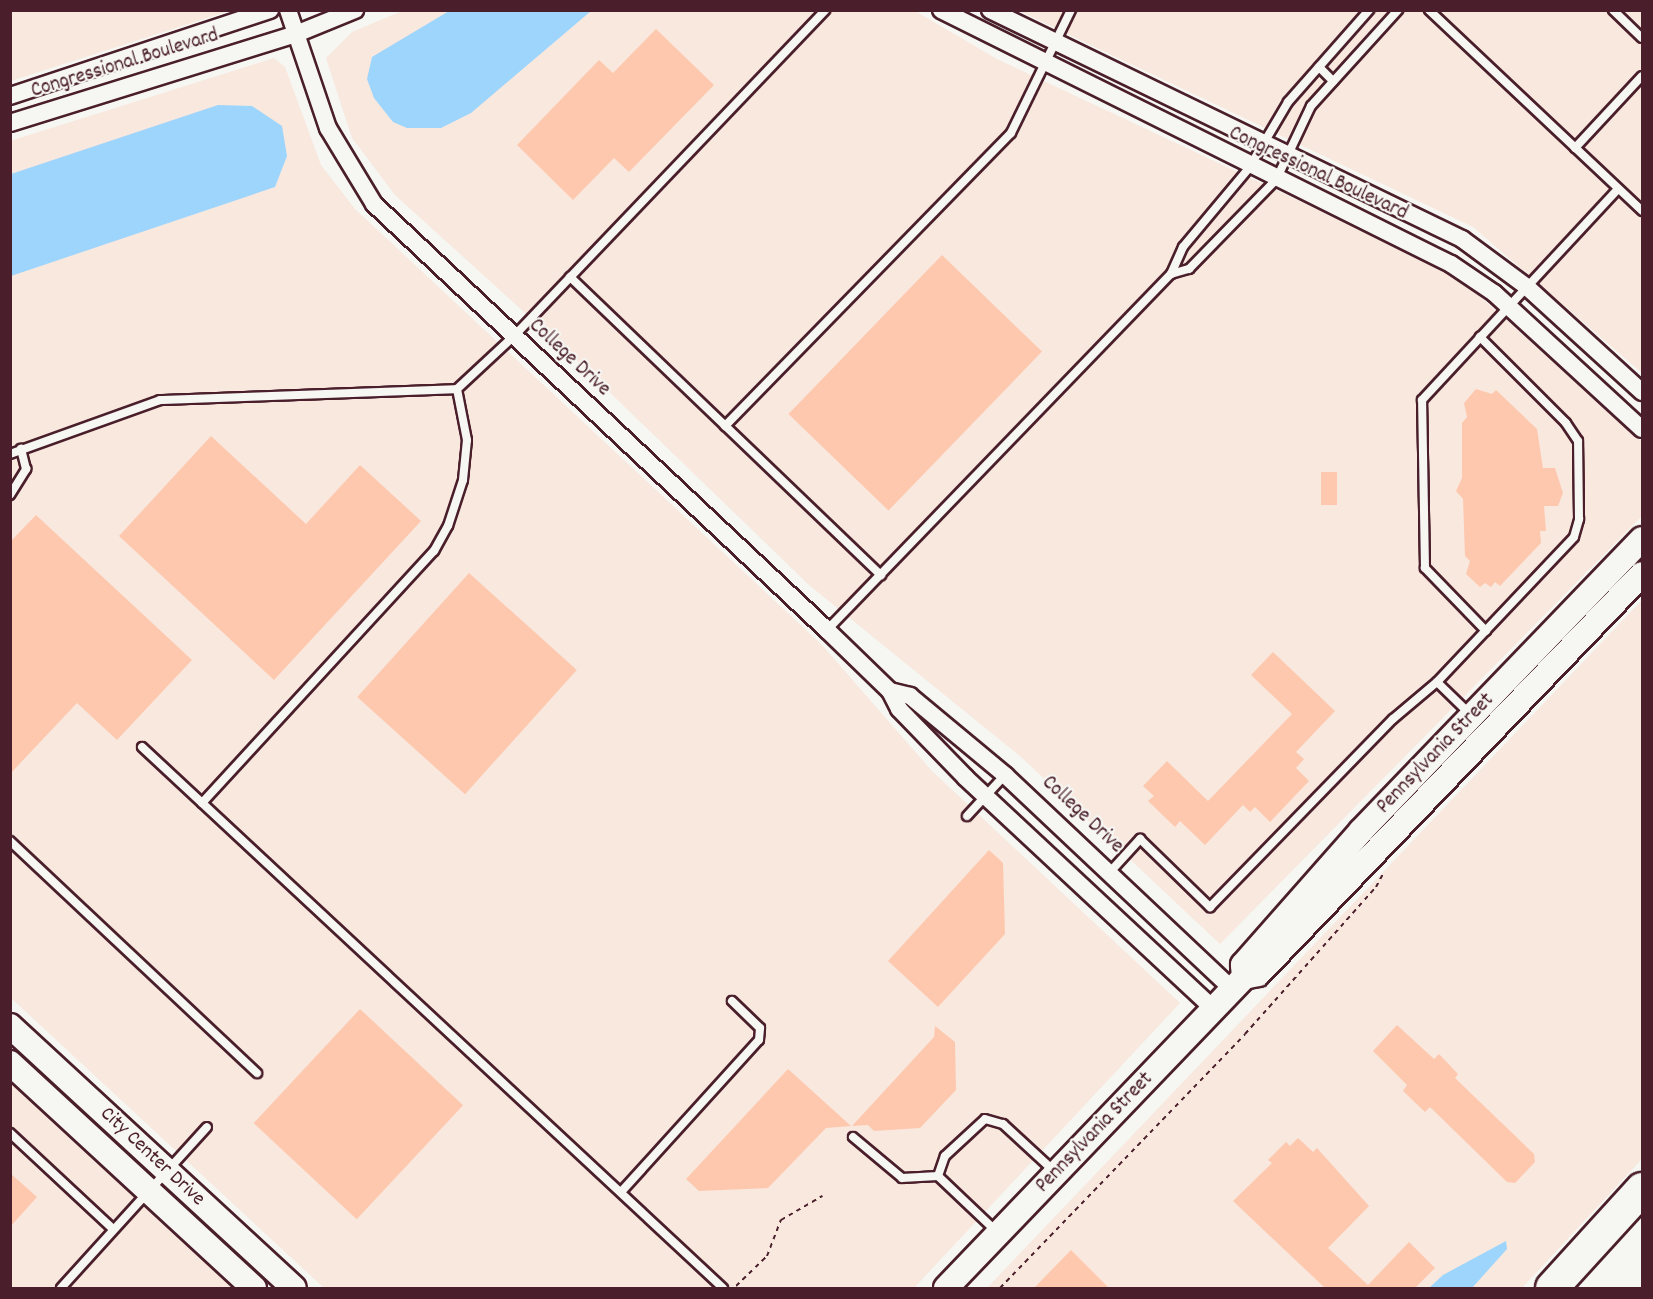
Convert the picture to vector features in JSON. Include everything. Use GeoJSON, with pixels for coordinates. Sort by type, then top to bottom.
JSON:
{"type":"FeatureCollection","features":[{"type":"Feature","properties":{"kind":"highway"},"geometry":{"type":"LineString","coordinates":[[1552,1288],[1642,1189]]}},
{"type":"Feature","properties":{"kind":"highway"},"geometry":{"type":"LineString","coordinates":[[1577,1288],[1642,1221]]}},
{"type":"Feature","properties":{"kind":"main road","name":"Pennsylvania Street"},"geometry":{"type":"LineString","coordinates":[[1481,725],[1642,539]]}},
{"type":"Feature","properties":{"kind":"main road","name":"Pennsylvania Street"},"geometry":{"type":"LineString","coordinates":[[946,1288],[1238,983],[1243,965],[1481,725],[1642,574]]}},
{"type":"Feature","properties":{"kind":"main road","name":"City Center Drive"},"geometry":{"type":"LineString","coordinates":[[10,1026],[294,1288]]}},
{"type":"Feature","properties":{"kind":"main road","name":"City Center Drive"},"geometry":{"type":"LineString","coordinates":[[10,1063],[254,1288]]}},
{"type":"Feature","properties":{"kind":"street","name":"Congressional Boulevard"},"geometry":{"type":"LineString","coordinates":[[10,96],[270,10]]}},
{"type":"Feature","properties":{"kind":"street","name":"College Drive"},"geometry":{"type":"LineString","coordinates":[[288,10],[328,128],[359,184],[422,253],[827,630],[890,691],[899,709],[985,795],[1214,1009]]}},
{"type":"Feature","properties":{"kind":"street","name":"Congressional Boulevard"},"geometry":{"type":"LineString","coordinates":[[10,123],[296,34],[354,10]]}},
{"type":"Feature","properties":{"kind":"street","name":"Congressional Boulevard"},"geometry":{"type":"LineString","coordinates":[[940,10],[1043,65],[1249,168],[1431,252],[1509,306],[1642,429]]}},
{"type":"Feature","properties":{"kind":"street","name":"Congressional Boulevard"},"geometry":{"type":"LineString","coordinates":[[990,10],[1289,158],[1444,229],[1527,287],[1642,392]]}},
{"type":"Feature","properties":{"kind":"street","name":"College Drive"},"geometry":{"type":"LineString","coordinates":[[890,691],[910,696],[1005,775],[1110,872],[1238,983]]}},
{"type":"Feature","properties":{"kind":"lane"},"geometry":{"type":"LineString","coordinates":[[10,454],[160,400],[457,389],[513,337],[825,10]]}},
{"type":"Feature","properties":{"kind":"lane"},"geometry":{"type":"LineString","coordinates":[[725,426],[1011,133],[1043,65],[1052,40],[1071,10]]}},
{"type":"Feature","properties":{"kind":"lane"},"geometry":{"type":"LineString","coordinates":[[827,630],[1171,274],[1184,247],[1249,168],[1288,102],[1370,10]]}},
{"type":"Feature","properties":{"kind":"lane"},"geometry":{"type":"LineString","coordinates":[[1429,10],[1642,211]]}},
{"type":"Feature","properties":{"kind":"lane"},"geometry":{"type":"LineString","coordinates":[[1613,10],[1642,38]]}},
{"type":"Feature","properties":{"kind":"lane"},"geometry":{"type":"LineString","coordinates":[[1171,274],[1189,268],[1276,180],[1289,158],[1311,106],[1393,12]]}},
{"type":"Feature","properties":{"kind":"lane"},"geometry":{"type":"LineString","coordinates":[[1319,67],[1333,81]]}},
{"type":"Feature","properties":{"kind":"lane"},"geometry":{"type":"LineString","coordinates":[[1575,148],[1642,76]]}},
{"type":"Feature","properties":{"kind":"lane"},"geometry":{"type":"LineString","coordinates":[[1486,631],[1425,568],[1422,400],[1618,189]]}},
{"type":"Feature","properties":{"kind":"lane"},"geometry":{"type":"LineString","coordinates":[[570,277],[880,575]]}},
{"type":"Feature","properties":{"kind":"lane"},"geometry":{"type":"LineString","coordinates":[[1110,872],[1140,839],[1210,907],[1393,718],[1437,682],[1574,537],[1579,519],[1578,441],[1566,423],[1480,337]]}},
{"type":"Feature","properties":{"kind":"lane"},"geometry":{"type":"LineString","coordinates":[[202,803],[434,550],[448,526],[463,480],[467,440],[457,389]]}},
{"type":"Feature","properties":{"kind":"lane"},"geometry":{"type":"LineString","coordinates":[[10,495],[22,483],[26,469],[21,450]]}},
{"type":"Feature","properties":{"kind":"lane"},"geometry":{"type":"LineString","coordinates":[[1437,682],[1481,725]]}},
{"type":"Feature","properties":{"kind":"lane"},"geometry":{"type":"LineString","coordinates":[[142,747],[723,1288]]}},
{"type":"Feature","properties":{"kind":"lane"},"geometry":{"type":"LineString","coordinates":[[967,816],[1005,775]]}},
{"type":"Feature","properties":{"kind":"lane"},"geometry":{"type":"LineString","coordinates":[[10,841],[257,1073]]}},
{"type":"Feature","properties":{"kind":"lane"},"geometry":{"type":"LineString","coordinates":[[621,1192],[759,1040],[760,1028],[732,1001]]}},
{"type":"Feature","properties":{"kind":"lane"},"geometry":{"type":"LineString","coordinates":[[938,1176],[945,1156],[985,1119],[1003,1124],[1056,1174]]}},
{"type":"Feature","properties":{"kind":"lane"},"geometry":{"type":"LineString","coordinates":[[61,1288],[112,1228],[207,1127]]}},
{"type":"Feature","properties":{"kind":"lane"},"geometry":{"type":"LineString","coordinates":[[10,1133],[112,1228]]}},
{"type":"Feature","properties":{"kind":"lane"},"geometry":{"type":"LineString","coordinates":[[853,1137],[902,1178],[938,1176],[998,1233]]}},
{"type":"Feature","properties":{"kind":"path"},"geometry":{"type":"LineString","coordinates":[[1000,1288],[1245,1034],[1377,887],[1386,869]]}},
{"type":"Feature","properties":{"kind":"path"},"geometry":{"type":"LineString","coordinates":[[736,1286],[767,1256],[781,1220],[822,1196]]}},
{"type":"Feature","properties":{"kind":"shaded area"},"geometry":{"type":"Polygon","coordinates":[[[11,10],[229,10],[229,11],[11,81],[11,10]]]}},
{"type":"Feature","properties":{"kind":"shaded area"},"geometry":{"type":"Polygon","coordinates":[[[402,11],[915,11],[997,59],[1423,259],[1474,291],[1642,442],[1642,516],[1220,944],[1020,756],[809,585],[567,351],[395,195],[352,138],[326,58],[352,32],[402,11]]]}},
{"type":"Feature","properties":{"kind":"shaded area"},"geometry":{"type":"Polygon","coordinates":[[[1019,11],[1642,11],[1642,373],[1473,227],[1019,11]]]}},
{"type":"Feature","properties":{"kind":"shaded area"},"geometry":{"type":"Polygon","coordinates":[[[274,58],[285,67],[321,165],[355,209],[822,645],[932,771],[1180,1003],[914,1288],[324,1288],[11,998],[10,141],[274,58]]]}},
{"type":"Feature","properties":{"kind":"shaded area"},"geometry":{"type":"Polygon","coordinates":[[[1642,600],[1642,1159],[1522,1288],[987,1288],[1642,600]]]}},
{"type":"Feature","properties":{"kind":"shaded area"},"geometry":{"type":"Polygon","coordinates":[[[11,1071],[245,1288],[11,1288],[11,1071]]]}},
{"type":"Feature","properties":{"kind":"water"},"geometry":{"type":"Polygon","coordinates":[[[449,11],[591,11],[471,113],[441,128],[407,128],[393,122],[374,98],[367,79],[372,57],[449,11]]]}},
{"type":"Feature","properties":{"kind":"water"},"geometry":{"type":"Polygon","coordinates":[[[218,105],[252,106],[282,126],[287,156],[275,187],[11,276],[11,174],[218,105]]]}},
{"type":"Feature","properties":{"kind":"water"},"geometry":{"type":"Polygon","coordinates":[[[1506,1241],[1507,1249],[1472,1288],[1429,1288],[1443,1275],[1506,1241]]]}},
{"type":"Feature","properties":{"kind":"building"},"geometry":{"type":"Polygon","coordinates":[[[656,29],[714,85],[629,172],[614,158],[573,200],[517,145],[599,60],[613,73],[656,29]]]}},
{"type":"Feature","properties":{"kind":"building"},"geometry":{"type":"Polygon","coordinates":[[[942,255],[1042,352],[888,511],[788,414],[942,255]]]}},
{"type":"Feature","properties":{"kind":"building"},"geometry":{"type":"Polygon","coordinates":[[[1476,389],[1492,394],[1496,390],[1537,429],[1543,468],[1555,468],[1563,493],[1558,506],[1544,506],[1546,531],[1540,531],[1541,543],[1500,586],[1495,582],[1491,587],[1485,583],[1480,587],[1466,574],[1470,561],[1465,556],[1463,499],[1456,491],[1462,478],[1462,423],[1467,417],[1464,403],[1476,389]]]}},
{"type":"Feature","properties":{"kind":"building"},"geometry":{"type":"Polygon","coordinates":[[[211,436],[306,524],[360,465],[421,521],[274,680],[119,536],[211,436]]]}},
{"type":"Feature","properties":{"kind":"building"},"geometry":{"type":"Polygon","coordinates":[[[1321,472],[1337,472],[1337,505],[1321,505],[1321,472]]]}},
{"type":"Feature","properties":{"kind":"building"},"geometry":{"type":"Polygon","coordinates":[[[36,515],[192,660],[117,740],[77,703],[10,774],[10,542],[36,515]]]}},
{"type":"Feature","properties":{"kind":"building"},"geometry":{"type":"Polygon","coordinates":[[[469,573],[577,670],[465,794],[357,697],[469,573]]]}},
{"type":"Feature","properties":{"kind":"building"},"geometry":{"type":"Polygon","coordinates":[[[1273,652],[1335,711],[1296,752],[1304,759],[1296,768],[1309,781],[1270,822],[1255,807],[1250,812],[1243,805],[1205,845],[1180,821],[1175,827],[1148,801],[1154,796],[1143,786],[1167,761],[1208,801],[1292,714],[1251,675],[1273,652]]]}},
{"type":"Feature","properties":{"kind":"building"},"geometry":{"type":"Polygon","coordinates":[[[989,850],[1003,863],[1005,934],[938,1007],[888,961],[989,850]]]}},
{"type":"Feature","properties":{"kind":"building"},"geometry":{"type":"Polygon","coordinates":[[[360,1009],[463,1105],[357,1219],[254,1123],[360,1009]]]}},
{"type":"Feature","properties":{"kind":"building"},"geometry":{"type":"Polygon","coordinates":[[[1397,1025],[1434,1059],[1439,1054],[1458,1074],[1455,1078],[1534,1154],[1535,1162],[1515,1183],[1507,1182],[1430,1107],[1425,1112],[1403,1091],[1407,1085],[1373,1051],[1397,1025]]]}},
{"type":"Feature","properties":{"kind":"building"},"geometry":{"type":"Polygon","coordinates":[[[935,1026],[955,1042],[956,1090],[920,1128],[874,1131],[868,1125],[852,1126],[934,1037],[935,1026]]]}},
{"type":"Feature","properties":{"kind":"building"},"geometry":{"type":"Polygon","coordinates":[[[788,1069],[851,1126],[826,1128],[768,1188],[699,1191],[686,1179],[788,1069]]]}},
{"type":"Feature","properties":{"kind":"building"},"geometry":{"type":"Polygon","coordinates":[[[1298,1138],[1313,1152],[1317,1148],[1369,1206],[1328,1248],[1368,1285],[1409,1242],[1435,1268],[1415,1288],[1325,1288],[1233,1201],[1272,1163],[1268,1160],[1286,1142],[1290,1146],[1298,1138]]]}},
{"type":"Feature","properties":{"kind":"building"},"geometry":{"type":"Polygon","coordinates":[[[10,1173],[37,1197],[10,1227],[10,1173]]]}},
{"type":"Feature","properties":{"kind":"building"},"geometry":{"type":"Polygon","coordinates":[[[1071,1250],[1109,1288],[1034,1288],[1071,1250]]]}}]}
